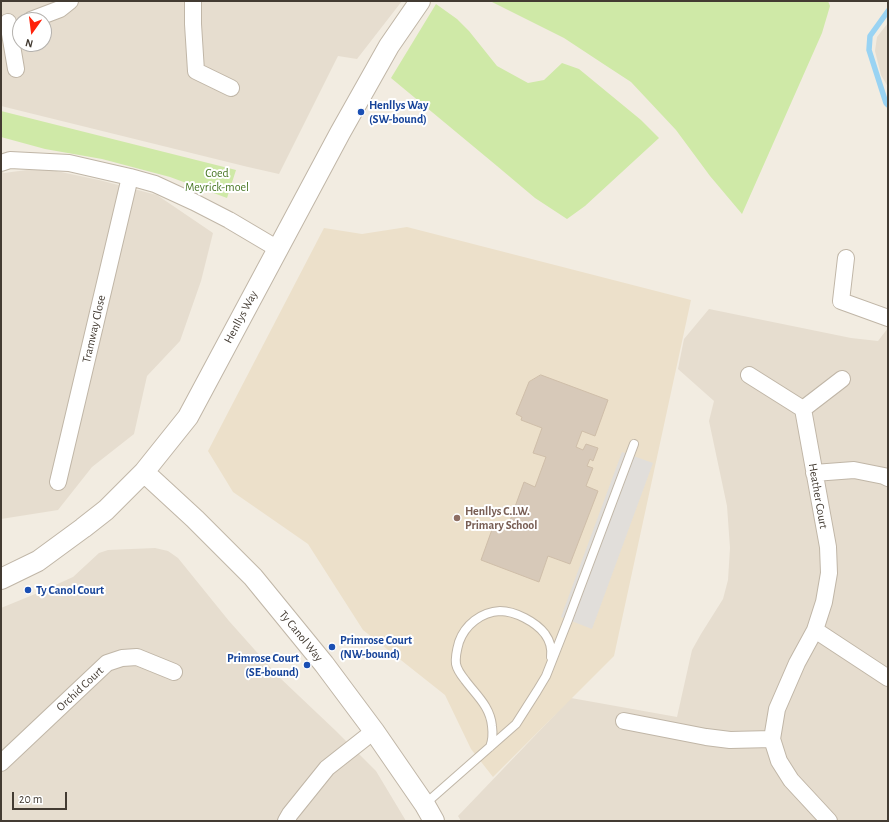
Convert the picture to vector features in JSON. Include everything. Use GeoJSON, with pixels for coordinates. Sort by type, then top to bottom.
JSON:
{"type":"FeatureCollection","features":[{"type":"Feature","properties":{"kind":"street"},"geometry":{"type":"LineString","coordinates":[[52,12],[60,9],[70,1]]}},
{"type":"Feature","properties":{"kind":"street"},"geometry":{"type":"LineString","coordinates":[[193,1],[196,71],[231,88]]}},
{"type":"Feature","properties":{"kind":"street","name":"Henllys Way"},"geometry":{"type":"LineString","coordinates":[[1,579],[38,561],[106,510],[144,472],[188,417],[328,153],[389,46],[420,1]]}},
{"type":"Feature","properties":{"kind":"street"},"geometry":{"type":"LineString","coordinates":[[10,22],[16,69]]}},
{"type":"Feature","properties":{"kind":"street"},"geometry":{"type":"LineString","coordinates":[[1,163],[10,160],[69,163],[155,184],[229,220],[278,249]]}},
{"type":"Feature","properties":{"kind":"street","name":"Tramway Close"},"geometry":{"type":"LineString","coordinates":[[58,482],[130,177]]}},
{"type":"Feature","properties":{"kind":"street"},"geometry":{"type":"LineString","coordinates":[[846,258],[841,302],[888,318]]}},
{"type":"Feature","properties":{"kind":"street"},"geometry":{"type":"LineString","coordinates":[[749,375],[803,409],[842,379]]}},
{"type":"Feature","properties":{"kind":"street","name":"Heather Court"},"geometry":{"type":"LineString","coordinates":[[803,409],[828,547],[829,573],[824,602],[814,630],[797,663],[777,709],[772,739],[779,761],[791,780],[829,821]]}},
{"type":"Feature","properties":{"kind":"street"},"geometry":{"type":"LineString","coordinates":[[814,473],[854,470],[888,478]]}},
{"type":"Feature","properties":{"kind":"street","name":"Ty Canol Way"},"geometry":{"type":"LineString","coordinates":[[144,472],[195,519],[253,577],[324,664],[374,731],[429,813]]}},
{"type":"Feature","properties":{"kind":"street"},"geometry":{"type":"LineString","coordinates":[[814,630],[888,678]]}},
{"type":"Feature","properties":{"kind":"street","name":"Orchid Court"},"geometry":{"type":"LineString","coordinates":[[1,763],[107,663],[122,658],[137,657],[174,672]]}},
{"type":"Feature","properties":{"kind":"street"},"geometry":{"type":"LineString","coordinates":[[624,721],[706,738],[736,740],[772,739]]}},
{"type":"Feature","properties":{"kind":"street"},"geometry":{"type":"LineString","coordinates":[[286,821],[327,768],[374,731]]}},
{"type":"Feature","properties":{"kind":"lane"},"geometry":{"type":"LineString","coordinates":[[550,662],[568,620],[634,444]]}},
{"type":"Feature","properties":{"kind":"lane"},"geometry":{"type":"LineString","coordinates":[[429,813],[490,748],[516,724],[546,676],[552,651],[546,635],[532,622],[512,613],[501,611],[490,612],[475,620],[463,632],[457,648],[456,664],[460,674],[486,706],[491,717],[493,741],[490,748]]}},
{"type":"Feature","properties":{"kind":"shaded area"},"geometry":{"type":"Polygon","coordinates":[[[1,1],[402,1],[357,59],[338,56],[279,174],[1,106],[1,1]]]}},
{"type":"Feature","properties":{"kind":"shaded area"},"geometry":{"type":"Polygon","coordinates":[[[888,23],[888,87],[881,75],[875,51],[877,37],[888,23]]]}},
{"type":"Feature","properties":{"kind":"shaded area"},"geometry":{"type":"Polygon","coordinates":[[[42,168],[99,180],[157,195],[213,233],[201,281],[180,341],[147,376],[134,434],[92,467],[58,510],[1,519],[1,171],[4,173],[42,168]]]}},
{"type":"Feature","properties":{"kind":"shaded area","name":"Henllys C.I.W. Primary School"},"geometry":{"type":"Polygon","coordinates":[[[407,227],[691,300],[614,656],[493,777],[471,749],[445,695],[363,630],[308,544],[233,492],[208,451],[324,228],[362,234],[407,227]]]}},
{"type":"Feature","properties":{"kind":"shaded area"},"geometry":{"type":"Polygon","coordinates":[[[709,309],[851,338],[878,341],[888,328],[888,821],[461,821],[458,816],[571,698],[677,717],[692,650],[723,599],[728,580],[730,548],[727,506],[709,421],[714,401],[678,369],[684,339],[709,309]]]}},
{"type":"Feature","properties":{"kind":"shaded area"},"geometry":{"type":"Polygon","coordinates":[[[622,452],[653,463],[592,629],[561,617],[622,452]]]}},
{"type":"Feature","properties":{"kind":"shaded area"},"geometry":{"type":"Polygon","coordinates":[[[155,548],[168,551],[178,558],[229,621],[279,677],[376,771],[406,821],[1,821],[1,608],[73,577],[99,553],[108,550],[155,548]]]}},
{"type":"Feature","properties":{"kind":"green space"},"geometry":{"type":"Polygon","coordinates":[[[490,1],[828,1],[830,6],[822,33],[742,214],[710,176],[676,130],[631,82],[564,38],[490,1]]]}},
{"type":"Feature","properties":{"kind":"green space"},"geometry":{"type":"Polygon","coordinates":[[[436,4],[457,19],[469,31],[497,66],[528,83],[544,80],[562,63],[579,69],[641,120],[659,138],[585,206],[567,219],[535,198],[391,78],[436,4]]]}},
{"type":"Feature","properties":{"kind":"green space","name":"Coed Meyrick-moel"},"geometry":{"type":"Polygon","coordinates":[[[1,111],[236,170],[227,198],[170,177],[102,159],[45,149],[1,137],[1,111]]]}},
{"type":"Feature","properties":{"kind":"building"},"geometry":{"type":"Polygon","coordinates":[[[541,375],[608,400],[595,436],[582,431],[576,447],[583,450],[586,444],[598,448],[593,461],[590,459],[587,466],[593,468],[586,486],[598,491],[570,564],[548,556],[539,582],[481,560],[494,524],[507,529],[524,482],[535,487],[546,457],[533,453],[542,428],[521,420],[522,417],[516,414],[529,382],[541,375]]]}},
{"type":"Feature","properties":{"kind":"waterway"},"geometry":{"type":"LineString","coordinates":[[888,11],[870,36],[869,50],[886,103],[888,105]]}},
{"type":"Feature","properties":{"kind":"place","name":"Henllys Way (SW-bound)"},"geometry":{"type":"Point","coordinates":[361,112]}},
{"type":"Feature","properties":{"kind":"place","name":"Henllys C.I.W. Primary School"},"geometry":{"type":"Point","coordinates":[457,518]}},
{"type":"Feature","properties":{"kind":"place","name":"Ty Canol Court"},"geometry":{"type":"Point","coordinates":[28,590]}},
{"type":"Feature","properties":{"kind":"place","name":"Primrose Court (NW-bound)"},"geometry":{"type":"Point","coordinates":[332,647]}},
{"type":"Feature","properties":{"kind":"place","name":"Primrose Court (SE-bound)"},"geometry":{"type":"Point","coordinates":[307,665]}}]}
